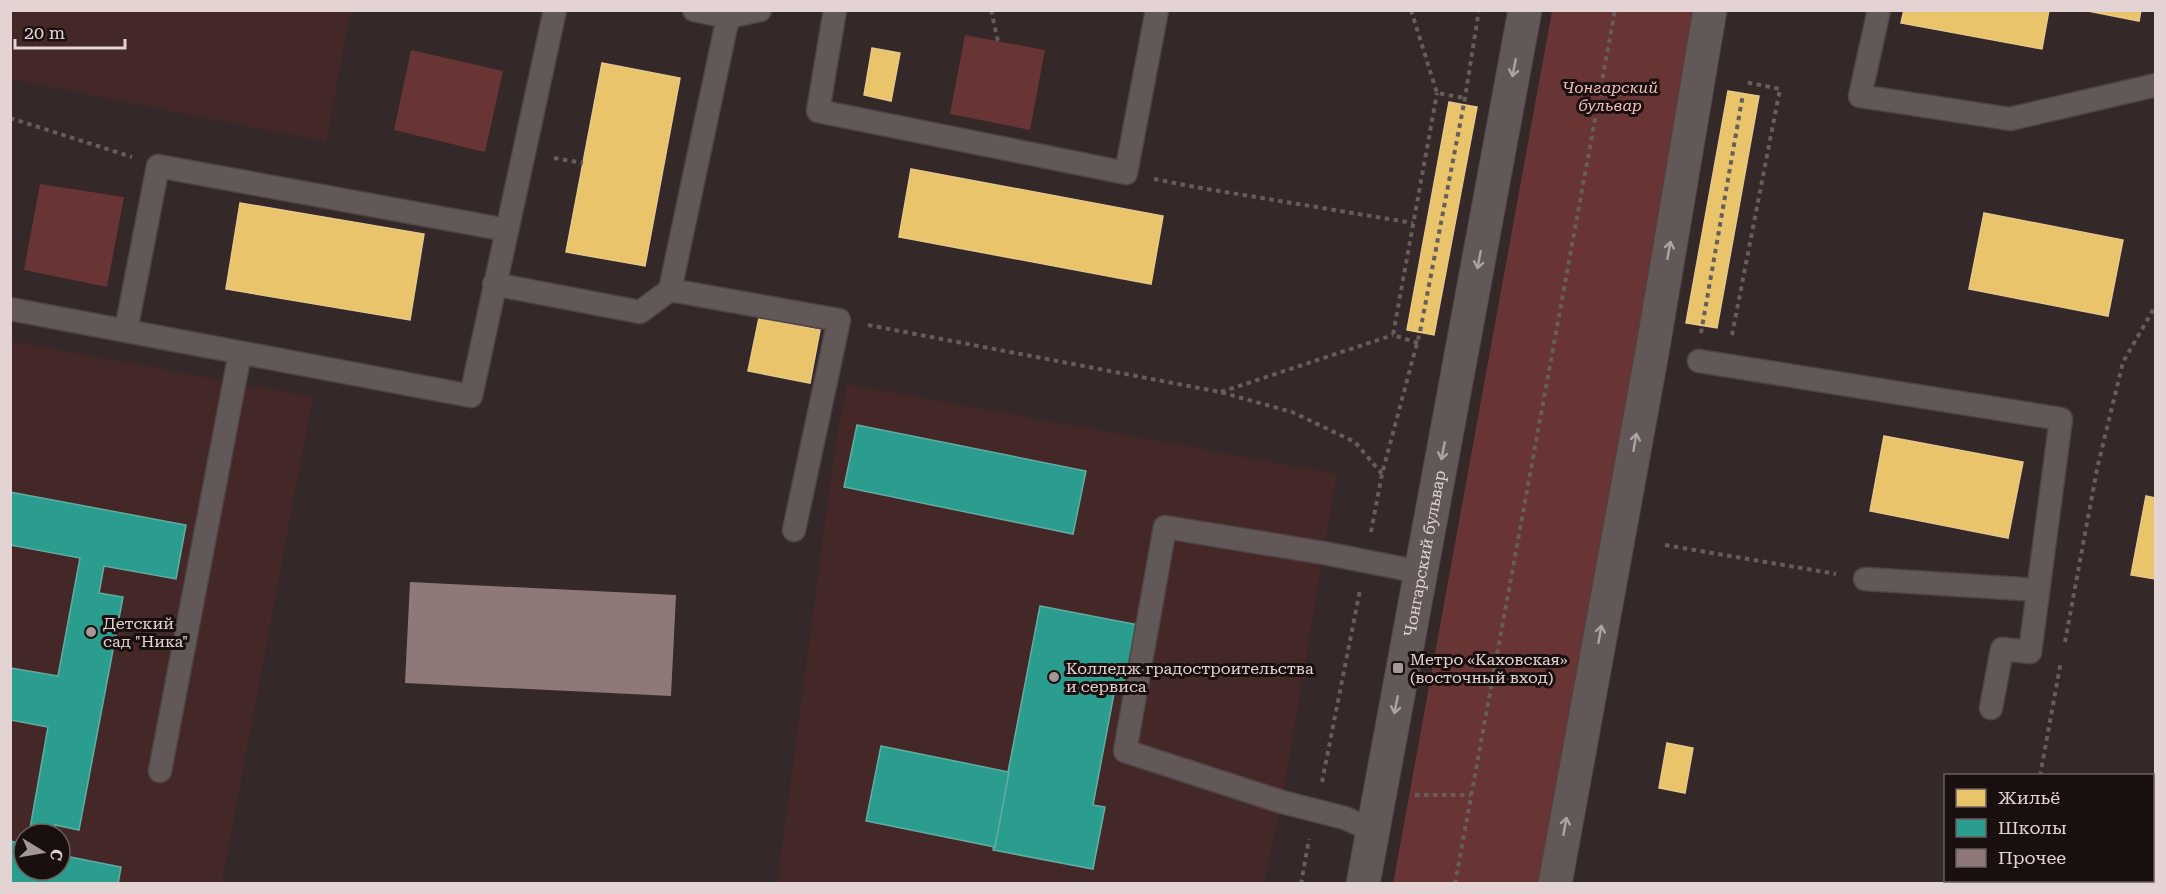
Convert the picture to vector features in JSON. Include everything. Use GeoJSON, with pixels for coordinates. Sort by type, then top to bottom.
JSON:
{"type":"FeatureCollection","features":[{"type":"Feature","properties":{"kind":"main road","name":"Чонгарский бульвар"},"geometry":{"type":"LineString","coordinates":[[1363,884],[1525,10]]}},
{"type":"Feature","properties":{"kind":"main road"},"geometry":{"type":"LineString","coordinates":[[1555,884],[1652,353],[1710,10]]}},
{"type":"Feature","properties":{"kind":"lane"},"geometry":{"type":"LineString","coordinates":[[10,309],[471,396],[555,10]]}},
{"type":"Feature","properties":{"kind":"lane"},"geometry":{"type":"LineString","coordinates":[[694,10],[728,17],[760,10]]}},
{"type":"Feature","properties":{"kind":"lane"},"geometry":{"type":"LineString","coordinates":[[835,10],[818,111],[1126,173],[1157,10]]}},
{"type":"Feature","properties":{"kind":"lane"},"geometry":{"type":"LineString","coordinates":[[1879,10],[1860,96],[2010,119],[2156,85]]}},
{"type":"Feature","properties":{"kind":"lane"},"geometry":{"type":"LineString","coordinates":[[494,284],[640,312],[670,290],[728,17]]}},
{"type":"Feature","properties":{"kind":"lane"},"geometry":{"type":"LineString","coordinates":[[126,330],[158,165],[507,230]]}},
{"type":"Feature","properties":{"kind":"lane"},"geometry":{"type":"LineString","coordinates":[[670,290],[839,320],[794,530]]}},
{"type":"Feature","properties":{"kind":"lane"},"geometry":{"type":"LineString","coordinates":[[160,771],[240,353]]}},
{"type":"Feature","properties":{"kind":"lane"},"geometry":{"type":"LineString","coordinates":[[1699,361],[2061,419],[2030,652],[2002,649],[1991,708]]}},
{"type":"Feature","properties":{"kind":"lane"},"geometry":{"type":"LineString","coordinates":[[1372,830],[1345,818],[1125,751],[1165,527],[1324,553],[1420,572]]}},
{"type":"Feature","properties":{"kind":"lane"},"geometry":{"type":"LineString","coordinates":[[1865,579],[2038,590]]}},
{"type":"Feature","properties":{"kind":"path"},"geometry":{"type":"LineString","coordinates":[[991,10],[998,41]]}},
{"type":"Feature","properties":{"kind":"path"},"geometry":{"type":"LineString","coordinates":[[1393,335],[1437,93],[1411,10]]}},
{"type":"Feature","properties":{"kind":"path"},"geometry":{"type":"LineString","coordinates":[[1301,884],[1382,474],[1418,343],[1465,98],[1479,10]]}},
{"type":"Feature","properties":{"kind":"path"},"geometry":{"type":"LineString","coordinates":[[1455,884],[1615,10]]}},
{"type":"Feature","properties":{"kind":"path"},"geometry":{"type":"LineString","coordinates":[[1732,336],[1779,89],[1745,82]]}},
{"type":"Feature","properties":{"kind":"path"},"geometry":{"type":"LineString","coordinates":[[1437,93],[1465,98]]}},
{"type":"Feature","properties":{"kind":"path"},"geometry":{"type":"LineString","coordinates":[[1701,325],[1743,94]]}},
{"type":"Feature","properties":{"kind":"path"},"geometry":{"type":"LineString","coordinates":[[10,118],[158,165]]}},
{"type":"Feature","properties":{"kind":"path"},"geometry":{"type":"LineString","coordinates":[[1126,173],[1413,224]]}},
{"type":"Feature","properties":{"kind":"path"},"geometry":{"type":"LineString","coordinates":[[2064,646],[2097,469],[2123,362],[2156,305]]}},
{"type":"Feature","properties":{"kind":"path"},"geometry":{"type":"LineString","coordinates":[[839,320],[1220,392],[1292,412],[1355,442],[1382,474]]}},
{"type":"Feature","properties":{"kind":"path"},"geometry":{"type":"LineString","coordinates":[[1220,392],[1393,335],[1418,343]]}},
{"type":"Feature","properties":{"kind":"path"},"geometry":{"type":"LineString","coordinates":[[1665,545],[1865,579]]}},
{"type":"Feature","properties":{"kind":"path"},"geometry":{"type":"LineString","coordinates":[[2040,774],[2062,658]]}},
{"type":"Feature","properties":{"kind":"shaded area"},"geometry":{"type":"Polygon","coordinates":[[[14,11],[351,11],[326,142],[11,79],[11,29],[14,11]]]}},
{"type":"Feature","properties":{"kind":"shaded area"},"geometry":{"type":"Polygon","coordinates":[[[10,341],[313,397],[222,883],[11,883],[10,341]]]}},
{"type":"Feature","properties":{"kind":"shaded area","name":"Колледж градостроительства и сервиса"},"geometry":{"type":"Polygon","coordinates":[[[847,384],[1337,474],[1282,802],[1264,883],[777,884],[835,446],[847,384]]]}},
{"type":"Feature","properties":{"kind":"green space","name":"Чонгарский бульвар"},"geometry":{"type":"Polygon","coordinates":[[[1552,11],[1699,11],[1539,883],[1393,884],[1552,11]]]}},
{"type":"Feature","properties":{"kind":"green space"},"geometry":{"type":"Polygon","coordinates":[[[965,35],[1045,50],[1030,130],[950,114],[965,35]]]}},
{"type":"Feature","properties":{"kind":"green space"},"geometry":{"type":"Polygon","coordinates":[[[411,50],[503,71],[485,152],[394,130],[411,50]]]}},
{"type":"Feature","properties":{"kind":"green space"},"geometry":{"type":"Polygon","coordinates":[[[40,184],[124,197],[107,287],[24,270],[40,184]]]}},
{"type":"Feature","properties":{"kind":"building: Жильё"},"geometry":{"type":"Polygon","coordinates":[[[1904,10],[2049,10],[2042,49],[1901,23],[1904,10]]]}},
{"type":"Feature","properties":{"kind":"building: Жильё"},"geometry":{"type":"Polygon","coordinates":[[[2083,10],[2141,10],[2139,21],[2083,10]]]}},
{"type":"Feature","properties":{"kind":"building: Жильё"},"geometry":{"type":"Polygon","coordinates":[[[872,48],[900,53],[891,101],[864,95],[872,48]]]}},
{"type":"Feature","properties":{"kind":"building: Жильё"},"geometry":{"type":"Polygon","coordinates":[[[602,63],[680,78],[645,266],[566,252],[602,63]]]}},
{"type":"Feature","properties":{"kind":"building: Жильё"},"geometry":{"type":"Polygon","coordinates":[[[1728,91],[1759,96],[1717,328],[1686,323],[1728,91]]]}},
{"type":"Feature","properties":{"kind":"building: Жильё"},"geometry":{"type":"Polygon","coordinates":[[[1449,102],[1477,107],[1434,335],[1407,330],[1449,102]]]}},
{"type":"Feature","properties":{"kind":"building: Жильё"},"geometry":{"type":"Polygon","coordinates":[[[911,169],[1163,216],[1151,284],[899,237],[911,169]]]}},
{"type":"Feature","properties":{"kind":"building: Жильё"},"geometry":{"type":"Polygon","coordinates":[[[240,203],[424,234],[410,320],[226,289],[240,203]]]}},
{"type":"Feature","properties":{"kind":"building: Жильё"},"geometry":{"type":"Polygon","coordinates":[[[1984,213],[2123,240],[2108,316],[1969,289],[1984,213]]]}},
{"type":"Feature","properties":{"kind":"building: Жильё"},"geometry":{"type":"Polygon","coordinates":[[[759,318],[820,330],[810,383],[748,371],[759,318]]]}},
{"type":"Feature","properties":{"kind":"building: Жильё"},"geometry":{"type":"Polygon","coordinates":[[[1884,436],[2023,462],[2008,538],[1870,511],[1884,436]]]}},
{"type":"Feature","properties":{"kind":"building: Жильё"},"geometry":{"type":"Polygon","coordinates":[[[2146,496],[2156,498],[2156,579],[2131,575],[2146,496]]]}},
{"type":"Feature","properties":{"kind":"building: Жильё"},"geometry":{"type":"Polygon","coordinates":[[[1667,743],[1693,748],[1685,793],[1659,788],[1667,743]]]}},
{"type":"Feature","properties":{"kind":"building: Школы"},"geometry":{"type":"Polygon","coordinates":[[[857,425],[1086,471],[1073,534],[844,487],[857,425]]]}},
{"type":"Feature","properties":{"kind":"building: Школы","name":"Детский сад \"Ника\""},"geometry":{"type":"Polygon","coordinates":[[[10,492],[186,525],[176,579],[104,566],[99,593],[123,597],[79,830],[72,829],[72,822],[31,822],[48,727],[10,720],[10,668],[58,676],[80,558],[10,545],[10,492]]]}},
{"type":"Feature","properties":{"kind":"building: Школы"},"geometry":{"type":"Polygon","coordinates":[[[1040,606],[1139,625],[1127,685],[1116,683],[1093,805],[1105,807],[1093,869],[993,850],[1040,606]]]}},
{"type":"Feature","properties":{"kind":"building: Школы"},"geometry":{"type":"Polygon","coordinates":[[[881,746],[1009,772],[995,847],[866,821],[881,746]]]}},
{"type":"Feature","properties":{"kind":"building: Школы"},"geometry":{"type":"Polygon","coordinates":[[[10,841],[12,841],[12,882],[72,882],[72,857],[121,867],[118,884],[10,884],[10,841]]]}},
{"type":"Feature","properties":{"kind":"building: Прочее"},"geometry":{"type":"Polygon","coordinates":[[[410,582],[676,595],[671,696],[405,683],[410,582]]]}},
{"type":"Feature","properties":{"kind":"place","name":"Детский сад \"Ника\""},"geometry":{"type":"Point","coordinates":[91,632]}},
{"type":"Feature","properties":{"kind":"place","name":"Метро «Каховская» (восточный вход)"},"geometry":{"type":"Point","coordinates":[1398,668]}},
{"type":"Feature","properties":{"kind":"place","name":"Колледж градостроительства и сервиса"},"geometry":{"type":"Point","coordinates":[1054,677]}}]}
